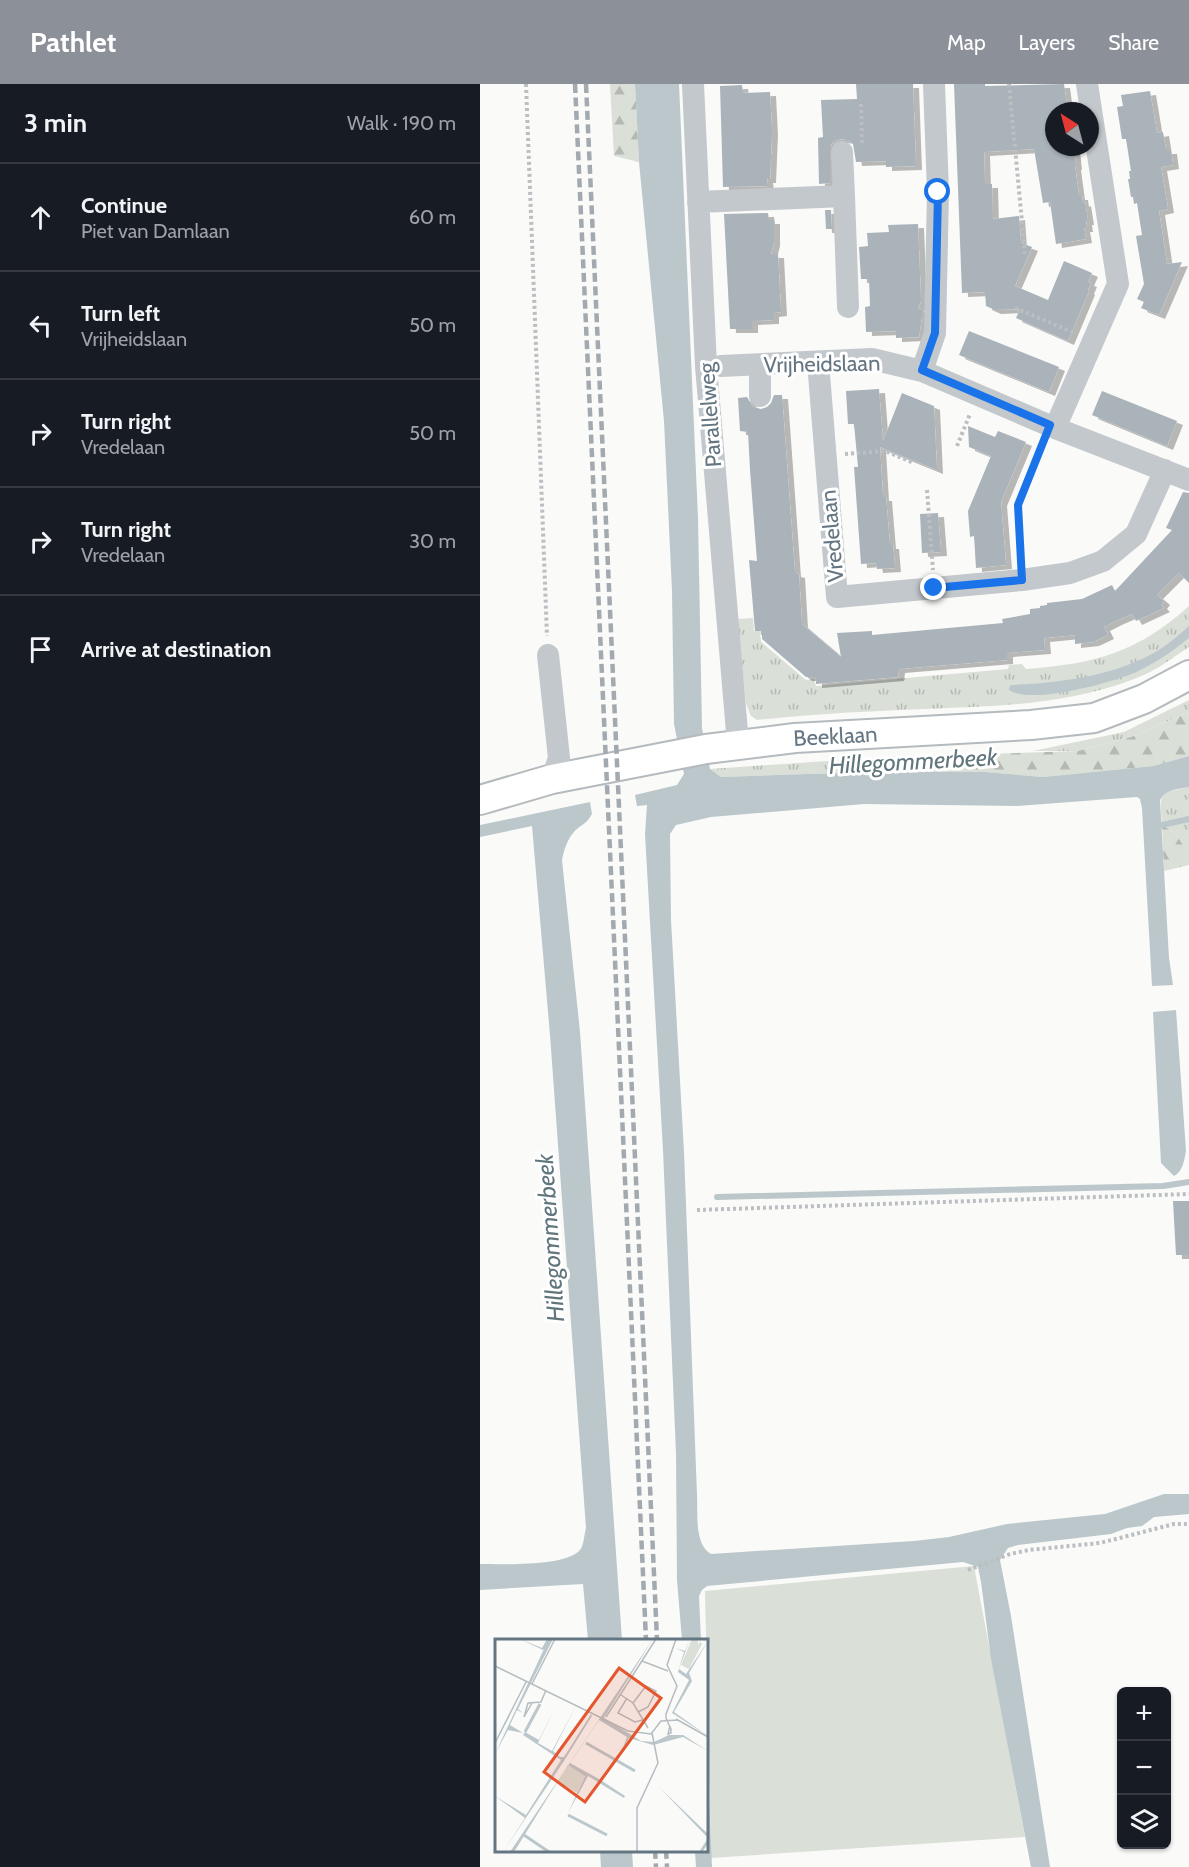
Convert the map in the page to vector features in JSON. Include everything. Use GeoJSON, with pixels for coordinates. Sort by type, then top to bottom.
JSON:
{"type":"FeatureCollection","features":[{"type":"Feature","properties":{"kind":"main road","name":"Beeklaan"},"geometry":{"type":"LineString","coordinates":[[480,800],[552,779],[738,744],[795,738],[1031,725],[1094,718],[1144,699],[1188,675]]}},
{"type":"Feature","properties":{"kind":"street","name":"Parallelweg"},"geometry":{"type":"LineString","coordinates":[[693,84],[705,366],[738,744]]}},
{"type":"Feature","properties":{"kind":"street"},"geometry":{"type":"LineString","coordinates":[[922,370],[935,333],[938,192],[934,84]]}},
{"type":"Feature","properties":{"kind":"street"},"geometry":{"type":"LineString","coordinates":[[1052,426],[1118,284],[1087,84]]}},
{"type":"Feature","properties":{"kind":"street"},"geometry":{"type":"LineString","coordinates":[[842,153],[848,307]]}},
{"type":"Feature","properties":{"kind":"street"},"geometry":{"type":"LineString","coordinates":[[698,202],[844,196]]}},
{"type":"Feature","properties":{"kind":"street","name":"Vrijheidslaan"},"geometry":{"type":"LineString","coordinates":[[721,366],[872,359],[922,370],[1052,426],[1189,480]]}},
{"type":"Feature","properties":{"kind":"street","name":"Vredelaan"},"geometry":{"type":"LineString","coordinates":[[818,362],[837,597],[1022,580],[1070,573],[1103,561],[1136,534],[1165,470]]}},
{"type":"Feature","properties":{"kind":"street"},"geometry":{"type":"LineString","coordinates":[[760,365],[760,396]]}},
{"type":"Feature","properties":{"kind":"street"},"geometry":{"type":"LineString","coordinates":[[548,655],[559,758],[552,779]]}},
{"type":"Feature","properties":{"kind":"path"},"geometry":{"type":"LineString","coordinates":[[526,84],[548,655]]}},
{"type":"Feature","properties":{"kind":"path"},"geometry":{"type":"LineString","coordinates":[[1009,84],[1025,254]]}},
{"type":"Feature","properties":{"kind":"path"},"geometry":{"type":"LineString","coordinates":[[1015,308],[1093,341]]}},
{"type":"Feature","properties":{"kind":"path"},"geometry":{"type":"LineString","coordinates":[[957,446],[978,394]]}},
{"type":"Feature","properties":{"kind":"path"},"geometry":{"type":"LineString","coordinates":[[1022,580],[1018,505],[1052,426]]}},
{"type":"Feature","properties":{"kind":"path"},"geometry":{"type":"LineString","coordinates":[[826,456],[885,451],[914,463]]}},
{"type":"Feature","properties":{"kind":"path"},"geometry":{"type":"LineString","coordinates":[[927,490],[934,588]]}},
{"type":"Feature","properties":{"kind":"path"},"geometry":{"type":"LineString","coordinates":[[697,1210],[1189,1194]]}},
{"type":"Feature","properties":{"kind":"path"},"geometry":{"type":"LineString","coordinates":[[968,1570],[1010,1554],[1029,1550],[1100,1543],[1174,1524],[1189,1524]]}},
{"type":"Feature","properties":{"kind":"green space"},"geometry":{"type":"Polygon","coordinates":[[[610,84],[635,84],[639,162],[614,156],[610,84]]]}},
{"type":"Feature","properties":{"kind":"green space"},"geometry":{"type":"Polygon","coordinates":[[[1189,606],[1189,647],[1141,676],[1109,688],[1083,694],[1032,703],[757,720],[751,716],[746,704],[737,619],[753,618],[754,631],[760,631],[761,642],[806,680],[814,679],[816,686],[1008,669],[1009,665],[1022,664],[1026,669],[1073,664],[1114,653],[1133,645],[1170,622],[1189,606]]]}},
{"type":"Feature","properties":{"kind":"green space"},"geometry":{"type":"Polygon","coordinates":[[[1189,700],[1189,712],[1131,737],[1078,751],[1033,751],[1124,732],[1189,700]]]}},
{"type":"Feature","properties":{"kind":"green space"},"geometry":{"type":"Polygon","coordinates":[[[1189,712],[1189,756],[1153,766],[1043,777],[985,772],[987,754],[1078,751],[1131,737],[1189,712]]]}},
{"type":"Feature","properties":{"kind":"green space"},"geometry":{"type":"Polygon","coordinates":[[[987,754],[985,772],[869,772],[721,777],[710,769],[901,756],[987,754]]]}},
{"type":"Feature","properties":{"kind":"green space"},"geometry":{"type":"Polygon","coordinates":[[[1189,787],[1189,845],[1183,845],[1175,833],[1162,825],[1161,801],[1171,791],[1189,787]]]}},
{"type":"Feature","properties":{"kind":"green space"},"geometry":{"type":"Polygon","coordinates":[[[1162,825],[1175,833],[1183,845],[1189,845],[1189,865],[1164,871],[1162,825]]]}},
{"type":"Feature","properties":{"kind":"green space"},"geometry":{"type":"Polygon","coordinates":[[[974,1566],[1025,1837],[711,1858],[708,1639],[706,1639],[705,1591],[974,1566]]]}},
{"type":"Feature","properties":{"kind":"shaded area"},"geometry":{"type":"Polygon","coordinates":[[[635,84],[679,84],[698,518],[702,728],[710,769],[721,777],[869,772],[985,772],[1043,777],[1153,766],[1189,756],[1189,787],[1168,792],[1160,800],[1169,958],[1173,985],[1152,986],[1142,808],[1140,799],[1137,797],[1017,806],[864,804],[711,817],[676,825],[670,834],[671,920],[684,1152],[697,1519],[699,1536],[706,1549],[711,1554],[914,1541],[949,1537],[1007,1524],[1105,1514],[1164,1494],[1189,1494],[1189,1514],[1154,1517],[1142,1526],[1127,1528],[1111,1534],[1018,1545],[1008,1548],[1000,1560],[1011,1616],[1050,1867],[1031,1867],[991,1659],[978,1567],[963,1562],[707,1586],[699,1596],[701,1639],[682,1639],[677,1580],[676,1453],[663,1150],[645,834],[647,805],[637,806],[635,795],[677,785],[684,774],[674,724],[672,591],[664,421],[639,162],[635,84]]]}},
{"type":"Feature","properties":{"kind":"shaded area"},"geometry":{"type":"Polygon","coordinates":[[[1189,626],[1189,638],[1149,666],[1134,673],[1090,687],[1052,694],[1020,694],[1009,690],[1010,685],[1046,683],[1083,677],[1136,662],[1157,651],[1189,626]]]}},
{"type":"Feature","properties":{"kind":"shaded area"},"geometry":{"type":"Polygon","coordinates":[[[590,802],[592,814],[572,835],[566,845],[562,860],[580,1032],[622,1639],[588,1639],[583,1584],[480,1590],[480,1564],[518,1564],[561,1559],[580,1550],[586,1528],[550,1035],[532,826],[480,837],[480,825],[590,802]]]}},
{"type":"Feature","properties":{"kind":"shaded area"},"geometry":{"type":"Polygon","coordinates":[[[1176,1010],[1186,1151],[1181,1169],[1174,1176],[1161,1163],[1153,1012],[1176,1010]]]}},
{"type":"Feature","properties":{"kind":"shaded area"},"geometry":{"type":"Polygon","coordinates":[[[708,1774],[712,1867],[696,1867],[695,1852],[708,1852],[708,1774]]]}},
{"type":"Feature","properties":{"kind":"shaded area"},"geometry":{"type":"Polygon","coordinates":[[[600,1852],[632,1852],[633,1867],[601,1867],[600,1852]]]}},
{"type":"Feature","properties":{"kind":"building"},"geometry":{"type":"Polygon","coordinates":[[[856,84],[913,84],[916,166],[886,167],[886,161],[856,162],[853,144],[841,139],[834,141],[830,146],[830,183],[819,184],[818,138],[823,137],[821,100],[857,99],[856,84]]]}},
{"type":"Feature","properties":{"kind":"building"},"geometry":{"type":"Polygon","coordinates":[[[954,84],[985,84],[985,86],[1064,84],[1066,102],[1045,102],[1045,156],[1075,156],[1079,196],[1082,196],[1083,203],[1085,202],[1088,221],[1086,221],[1087,228],[1084,228],[1086,239],[1056,244],[1050,202],[1043,203],[1034,149],[984,152],[985,184],[992,184],[993,219],[1019,216],[1021,243],[1032,247],[1015,286],[1048,300],[1064,261],[1092,273],[1088,282],[1091,283],[1089,291],[1068,341],[1016,318],[1020,309],[995,310],[986,306],[985,292],[962,293],[954,84]]]}},
{"type":"Feature","properties":{"kind":"building"},"geometry":{"type":"Polygon","coordinates":[[[742,85],[743,93],[770,92],[772,131],[768,186],[723,187],[720,86],[742,85]]]}},
{"type":"Feature","properties":{"kind":"building"},"geometry":{"type":"Polygon","coordinates":[[[1150,91],[1157,133],[1163,132],[1166,150],[1171,150],[1173,165],[1161,167],[1168,209],[1159,211],[1167,264],[1182,262],[1159,315],[1141,308],[1144,302],[1137,299],[1144,284],[1136,236],[1142,235],[1137,203],[1134,204],[1133,197],[1131,197],[1128,179],[1130,179],[1129,171],[1131,171],[1126,139],[1122,139],[1117,107],[1123,106],[1121,95],[1150,91]]]}},
{"type":"Feature","properties":{"kind":"building"},"geometry":{"type":"Polygon","coordinates":[[[825,210],[831,210],[832,229],[826,229],[825,210]]]}},
{"type":"Feature","properties":{"kind":"building"},"geometry":{"type":"Polygon","coordinates":[[[768,213],[769,220],[774,220],[774,242],[771,254],[778,254],[781,312],[773,313],[773,320],[752,321],[752,329],[730,329],[724,214],[768,213]]]}},
{"type":"Feature","properties":{"kind":"building"},"geometry":{"type":"Polygon","coordinates":[[[918,224],[921,301],[918,308],[922,310],[919,337],[896,338],[896,331],[866,332],[865,307],[870,306],[869,279],[861,279],[859,247],[868,246],[867,233],[889,232],[888,225],[918,224]]]}},
{"type":"Feature","properties":{"kind":"building"},"geometry":{"type":"Polygon","coordinates":[[[969,331],[1059,367],[1049,392],[959,355],[969,331]]]}},
{"type":"Feature","properties":{"kind":"building"},"geometry":{"type":"Polygon","coordinates":[[[879,389],[883,441],[902,393],[934,406],[937,470],[880,447],[883,497],[886,497],[890,545],[893,545],[895,568],[877,569],[876,563],[861,564],[854,467],[858,467],[854,424],[848,424],[846,391],[879,389]]]}},
{"type":"Feature","properties":{"kind":"building"},"geometry":{"type":"Polygon","coordinates":[[[1102,391],[1177,421],[1167,446],[1092,415],[1102,391]]]}},
{"type":"Feature","properties":{"kind":"building"},"geometry":{"type":"Polygon","coordinates":[[[774,395],[782,395],[795,573],[799,574],[802,624],[841,657],[837,633],[872,631],[872,635],[1003,623],[1002,619],[1030,614],[1030,609],[1040,608],[1047,603],[1082,599],[1112,585],[1115,591],[1172,530],[1166,528],[1183,492],[1189,493],[1189,583],[1179,573],[1157,595],[1164,601],[1161,605],[1164,608],[1136,621],[1132,614],[1118,620],[1104,627],[1108,635],[1093,642],[1075,644],[1075,635],[1044,638],[1045,650],[1007,653],[1007,660],[899,669],[898,677],[816,684],[816,677],[806,677],[762,639],[762,631],[755,631],[749,560],[757,561],[748,432],[740,431],[738,398],[747,397],[753,407],[761,409],[771,403],[774,395]]]}},
{"type":"Feature","properties":{"kind":"building"},"geometry":{"type":"Polygon","coordinates":[[[968,426],[995,437],[998,431],[1026,442],[1001,502],[1006,565],[976,568],[974,536],[970,537],[968,511],[991,456],[969,447],[968,426]]]}},
{"type":"Feature","properties":{"kind":"building"},"geometry":{"type":"Polygon","coordinates":[[[938,513],[941,552],[922,553],[920,514],[938,513]]]}},
{"type":"Feature","properties":{"kind":"building"},"geometry":{"type":"Polygon","coordinates":[[[1173,1201],[1189,1201],[1189,1255],[1176,1255],[1173,1201]]]}},
{"type":"Feature","properties":{"kind":"waterway"},"geometry":{"type":"LineString","coordinates":[[1162,825],[1189,819]]}},
{"type":"Feature","properties":{"kind":"waterway"},"geometry":{"type":"LineString","coordinates":[[717,1197],[1163,1186],[1189,1182]]}},
{"type":"Feature","properties":{"kind":"railway"},"geometry":{"type":"LineString","coordinates":[[575,84],[646,1639]]}},
{"type":"Feature","properties":{"kind":"railway"},"geometry":{"type":"LineString","coordinates":[[586,84],[657,1639]]}},
{"type":"Feature","properties":{"kind":"railway"},"geometry":{"type":"LineString","coordinates":[[655,1852],[656,1867]]}},
{"type":"Feature","properties":{"kind":"railway"},"geometry":{"type":"LineString","coordinates":[[666,1852],[667,1867]]}},
{"type":"Feature","properties":{"kind":"route"},"geometry":{"type":"LineString","coordinates":[[934,588],[1022,580],[1018,505],[1050,425],[922,370],[935,333],[938,192]]}},
{"type":"Feature","properties":{"kind":"water label","name":"Hillegommerbeek"},"geometry":{"type":"Point","coordinates":[913,761]}},
{"type":"Feature","properties":{"kind":"water label","name":"Hillegommerbeek"},"geometry":{"type":"Point","coordinates":[550,1238]}}]}
